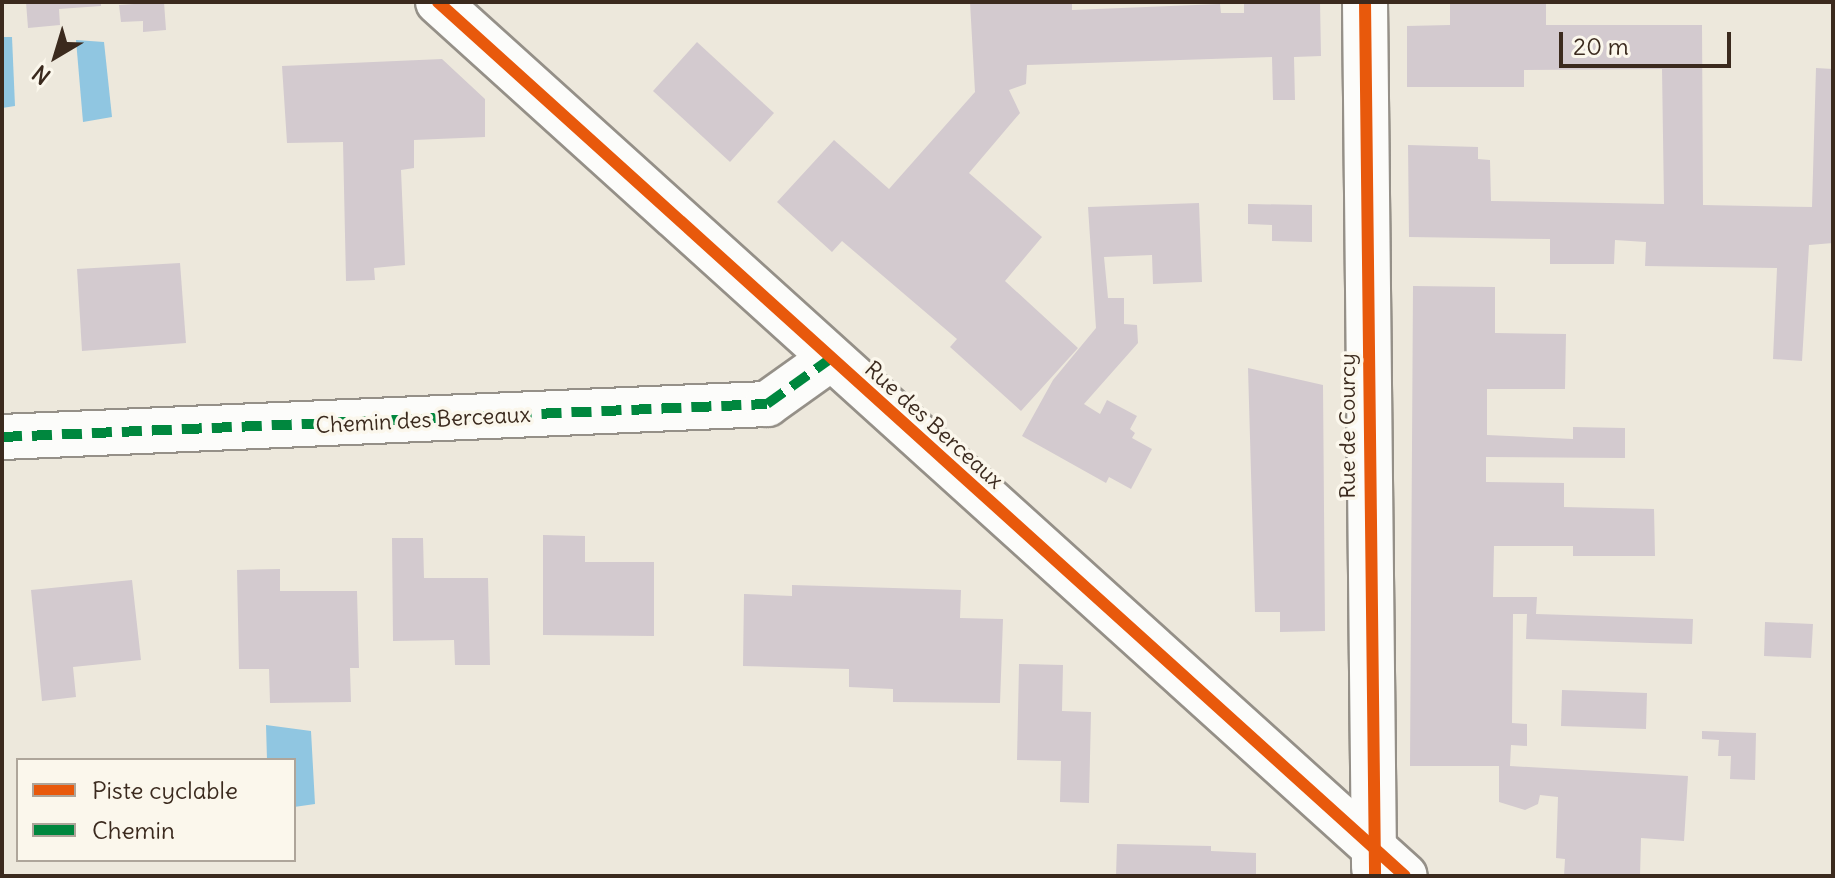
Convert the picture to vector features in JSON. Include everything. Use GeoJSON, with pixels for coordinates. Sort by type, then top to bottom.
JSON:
{"type":"FeatureCollection","features":[{"type":"Feature","properties":{"kind":"street","name":"Rue des Berceaux"},"geometry":{"type":"LineString","coordinates":[[438,2],[1385,867]]}},
{"type":"Feature","properties":{"kind":"street","name":"Rue de Courcy"},"geometry":{"type":"LineString","coordinates":[[1365,2],[1370,712],[1385,867]]}},
{"type":"Feature","properties":{"kind":"street","name":"Chemin des Berceaux"},"geometry":{"type":"LineString","coordinates":[[2,437],[767,404],[830,359]]}},
{"type":"Feature","properties":{"kind":"water"},"geometry":{"type":"Polygon","coordinates":[[[2,37],[12,37],[15,106],[2,108],[2,37]]]}},
{"type":"Feature","properties":{"kind":"water"},"geometry":{"type":"Polygon","coordinates":[[[76,40],[104,42],[112,117],[83,122],[76,40]]]}},
{"type":"Feature","properties":{"kind":"water"},"geometry":{"type":"Polygon","coordinates":[[[266,725],[311,731],[315,804],[296,807],[296,758],[267,758],[266,725]]]}},
{"type":"Feature","properties":{"kind":"building"},"geometry":{"type":"Polygon","coordinates":[[[26,2],[101,2],[101,6],[59,9],[60,25],[28,28],[26,2]]]}},
{"type":"Feature","properties":{"kind":"building"},"geometry":{"type":"Polygon","coordinates":[[[164,2],[166,30],[143,32],[143,21],[121,22],[119,5],[164,2]]]}},
{"type":"Feature","properties":{"kind":"building"},"geometry":{"type":"Polygon","coordinates":[[[970,2],[1072,2],[1072,10],[1220,4],[1221,13],[1244,13],[1244,2],[1320,2],[1321,56],[1294,57],[1295,100],[1273,100],[1272,57],[1027,65],[1026,84],[1009,90],[1020,113],[969,173],[1042,237],[1005,281],[1078,348],[1021,411],[950,347],[957,339],[842,241],[832,252],[777,202],[834,140],[889,189],[975,92],[970,2]]]}},
{"type":"Feature","properties":{"kind":"building"},"geometry":{"type":"Polygon","coordinates":[[[1450,2],[1546,2],[1546,25],[1702,25],[1703,205],[1812,207],[1816,68],[1833,69],[1833,243],[1809,245],[1802,361],[1773,359],[1777,268],[1645,266],[1646,242],[1615,240],[1614,264],[1550,264],[1550,239],[1409,237],[1408,145],[1478,147],[1478,159],[1490,160],[1491,201],[1664,204],[1662,69],[1524,70],[1524,87],[1407,87],[1407,26],[1450,25],[1450,2]]]}},
{"type":"Feature","properties":{"kind":"building"},"geometry":{"type":"Polygon","coordinates":[[[697,42],[774,113],[730,162],[653,91],[697,42]]]}},
{"type":"Feature","properties":{"kind":"building"},"geometry":{"type":"Polygon","coordinates":[[[442,59],[485,99],[485,137],[414,140],[414,168],[401,170],[405,265],[374,268],[375,280],[346,281],[343,142],[287,143],[282,66],[442,59]]]}},
{"type":"Feature","properties":{"kind":"building"},"geometry":{"type":"Polygon","coordinates":[[[1199,203],[1202,282],[1153,284],[1152,255],[1104,257],[1108,298],[1124,298],[1124,324],[1137,325],[1138,343],[1084,404],[1100,414],[1107,400],[1137,416],[1130,429],[1135,433],[1132,438],[1152,449],[1131,489],[1109,477],[1106,483],[1022,436],[1053,380],[1096,328],[1088,207],[1199,203]]]}},
{"type":"Feature","properties":{"kind":"building"},"geometry":{"type":"Polygon","coordinates":[[[1248,204],[1312,205],[1312,242],[1272,241],[1272,225],[1248,224],[1248,204]]]}},
{"type":"Feature","properties":{"kind":"building"},"geometry":{"type":"Polygon","coordinates":[[[180,263],[186,343],[82,351],[77,269],[180,263]]]}},
{"type":"Feature","properties":{"kind":"building"},"geometry":{"type":"Polygon","coordinates":[[[1413,286],[1495,287],[1495,333],[1566,334],[1565,389],[1487,389],[1487,435],[1573,439],[1573,427],[1625,428],[1625,458],[1486,457],[1486,482],[1564,483],[1564,507],[1654,509],[1655,556],[1573,556],[1573,546],[1494,546],[1493,597],[1537,597],[1536,614],[1693,619],[1692,644],[1650,643],[1526,639],[1527,614],[1513,614],[1512,723],[1527,724],[1527,746],[1511,745],[1510,766],[1688,776],[1684,841],[1641,838],[1640,876],[1564,876],[1565,859],[1556,858],[1558,797],[1540,795],[1538,804],[1525,810],[1499,802],[1499,766],[1410,766],[1413,286]]]}},
{"type":"Feature","properties":{"kind":"building"},"geometry":{"type":"Polygon","coordinates":[[[1248,368],[1323,385],[1325,631],[1280,632],[1280,612],[1255,612],[1248,368]]]}},
{"type":"Feature","properties":{"kind":"building"},"geometry":{"type":"Polygon","coordinates":[[[543,535],[585,536],[585,562],[654,562],[654,636],[543,635],[543,535]]]}},
{"type":"Feature","properties":{"kind":"building"},"geometry":{"type":"Polygon","coordinates":[[[392,538],[423,538],[424,578],[488,578],[490,665],[455,665],[454,640],[393,641],[392,538]]]}},
{"type":"Feature","properties":{"kind":"building"},"geometry":{"type":"Polygon","coordinates":[[[280,569],[280,591],[357,591],[359,668],[350,668],[351,702],[270,703],[269,669],[239,669],[237,570],[280,569]]]}},
{"type":"Feature","properties":{"kind":"building"},"geometry":{"type":"Polygon","coordinates":[[[132,580],[141,660],[73,667],[76,697],[42,701],[31,590],[132,580]]]}},
{"type":"Feature","properties":{"kind":"building"},"geometry":{"type":"Polygon","coordinates":[[[792,585],[961,590],[960,618],[1003,619],[1000,703],[893,702],[893,689],[849,687],[849,669],[743,666],[744,594],[792,596],[792,585]]]}},
{"type":"Feature","properties":{"kind":"building"},"geometry":{"type":"Polygon","coordinates":[[[1765,622],[1813,624],[1811,658],[1764,656],[1765,622]]]}},
{"type":"Feature","properties":{"kind":"building"},"geometry":{"type":"Polygon","coordinates":[[[1019,664],[1063,665],[1062,711],[1091,712],[1089,803],[1060,802],[1061,761],[1017,760],[1019,664]]]}},
{"type":"Feature","properties":{"kind":"building"},"geometry":{"type":"Polygon","coordinates":[[[1562,690],[1647,693],[1646,729],[1561,726],[1562,690]]]}},
{"type":"Feature","properties":{"kind":"building"},"geometry":{"type":"Polygon","coordinates":[[[1702,731],[1756,733],[1755,780],[1730,779],[1731,756],[1718,756],[1719,740],[1702,739],[1702,731]]]}},
{"type":"Feature","properties":{"kind":"building"},"geometry":{"type":"Polygon","coordinates":[[[1117,844],[1211,846],[1211,851],[1256,853],[1256,876],[1116,876],[1117,844]]]}},
{"type":"Feature","properties":{"kind":"marked path"},"geometry":{"type":"LineString","coordinates":[[2,437],[767,404],[830,359]]}},
{"type":"Feature","properties":{"kind":"cycle path"},"geometry":{"type":"LineString","coordinates":[[438,2],[1405,876]]}},
{"type":"Feature","properties":{"kind":"cycle path"},"geometry":{"type":"LineString","coordinates":[[1365,2],[1375,876]]}}]}
